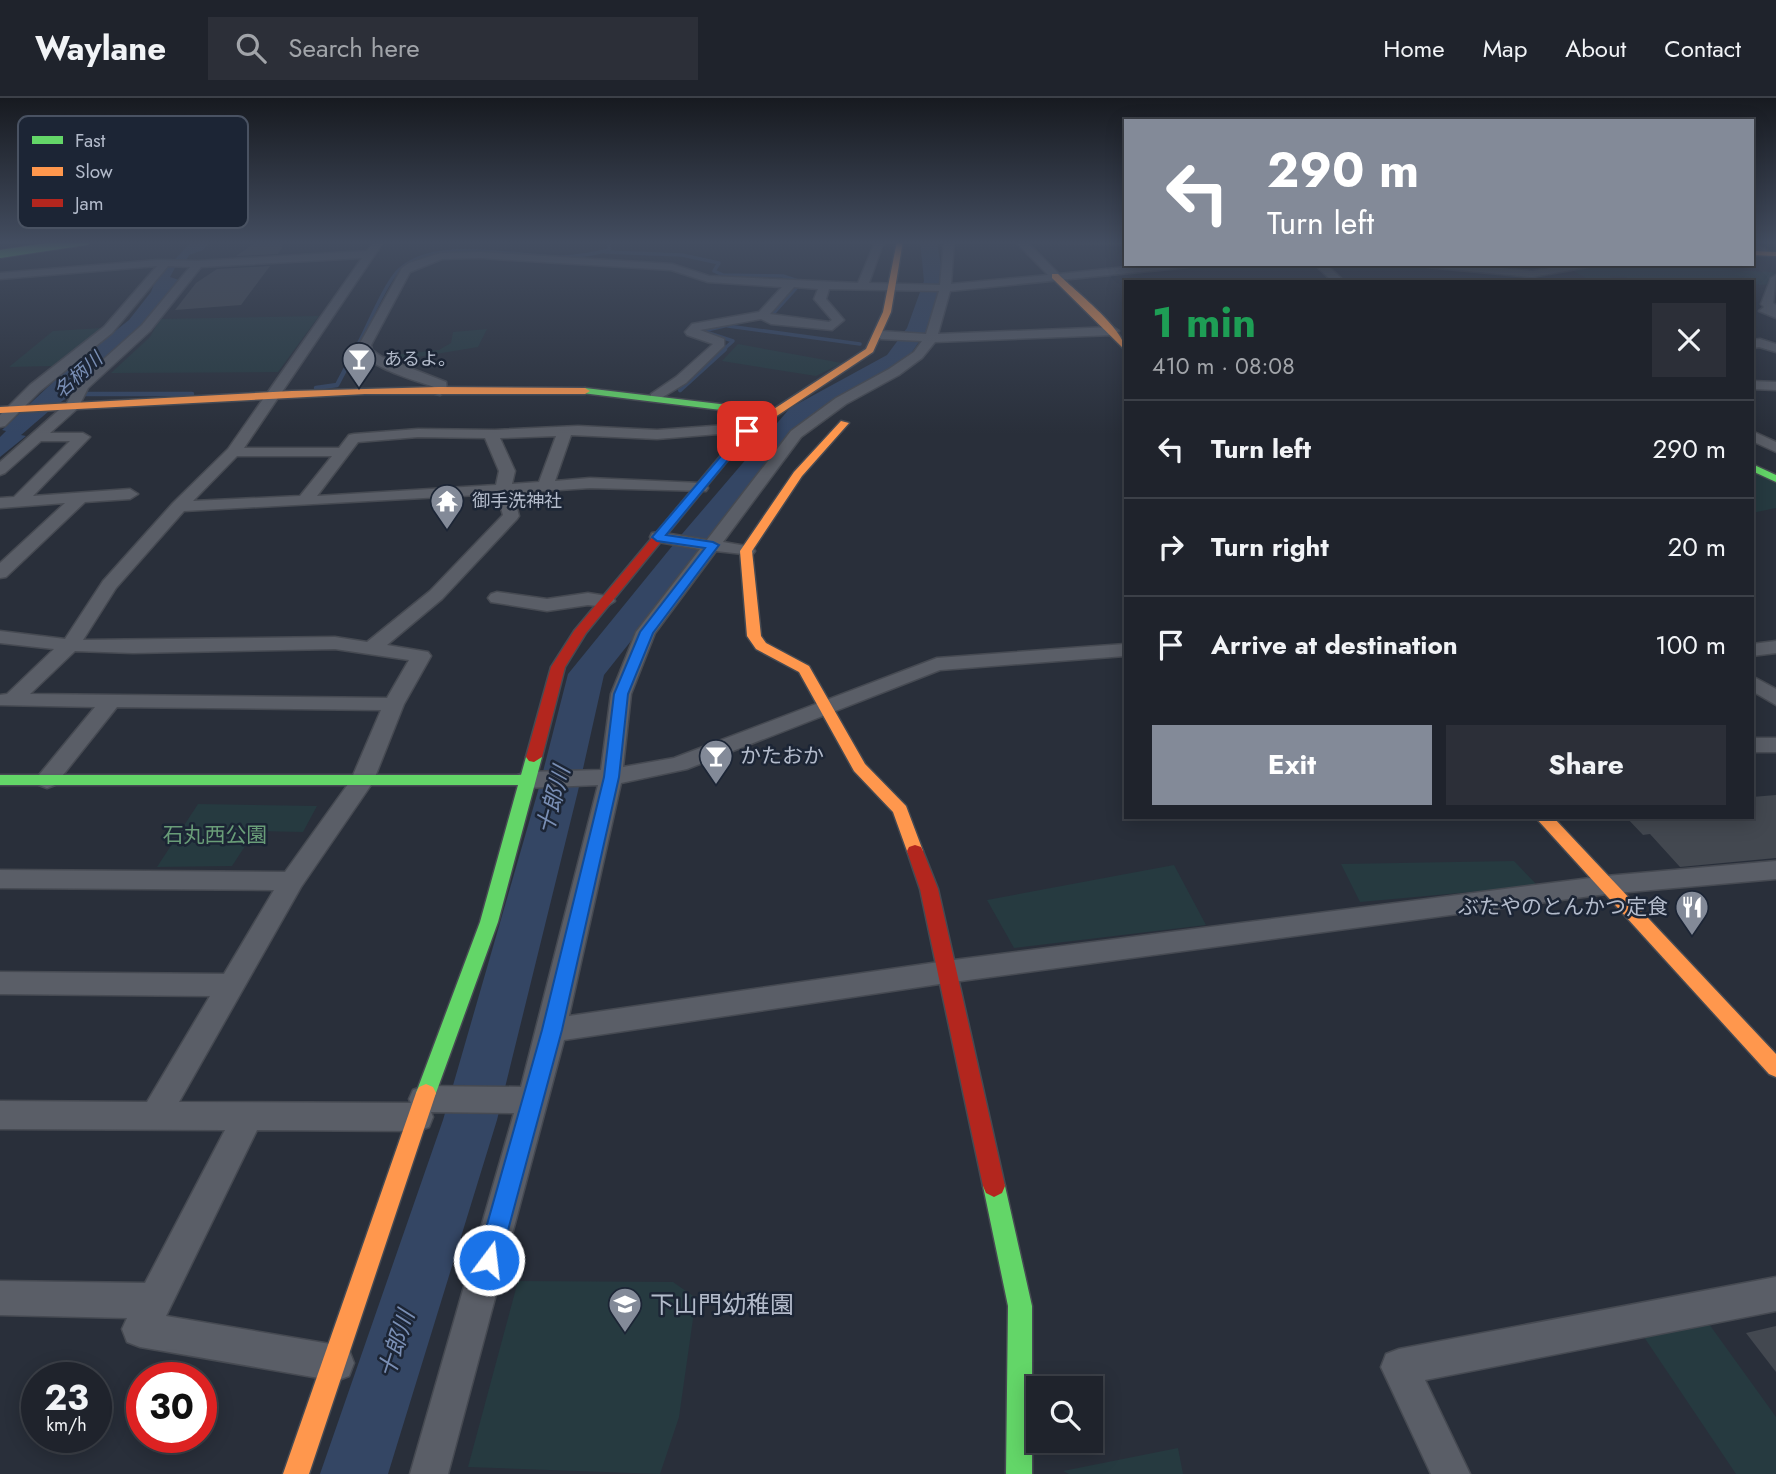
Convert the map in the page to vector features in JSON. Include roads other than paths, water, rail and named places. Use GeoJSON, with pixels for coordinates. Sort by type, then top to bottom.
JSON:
{"type":"FeatureCollection","features":[{"type":"Feature","properties":{"kind":"main road"},"geometry":{"type":"LineString","coordinates":[[296,1474],[421,1108],[489,922],[558,667],[582,631],[657,537],[747,431],[770,413],[851,365],[870,350],[881,335],[888,305]]}},
{"type":"Feature","properties":{"kind":"main road"},"geometry":{"type":"LineString","coordinates":[[1089,305],[1119,331]]}},
{"type":"Feature","properties":{"kind":"main road"},"geometry":{"type":"LineString","coordinates":[[0,410],[76,397],[270,397],[561,390],[656,397],[770,413]]}},
{"type":"Feature","properties":{"kind":"main road"},"geometry":{"type":"LineString","coordinates":[[844,423],[797,474],[746,551],[754,636],[761,646],[804,669],[859,767],[900,810],[929,888],[1020,1307],[1018,1474]]}},
{"type":"Feature","properties":{"kind":"main road"},"geometry":{"type":"LineString","coordinates":[[1754,468],[1776,479]]}},
{"type":"Feature","properties":{"kind":"main road"},"geometry":{"type":"LineString","coordinates":[[0,780],[526,780]]}},
{"type":"Feature","properties":{"kind":"main road"},"geometry":{"type":"LineString","coordinates":[[1545,819],[1776,1068]]}},
{"type":"Feature","properties":{"kind":"street"},"geometry":{"type":"LineString","coordinates":[[0,423],[17,409],[35,388],[108,330],[129,305]]}},
{"type":"Feature","properties":{"kind":"street"},"geometry":{"type":"LineString","coordinates":[[0,470],[37,437],[140,334],[164,305]]}},
{"type":"Feature","properties":{"kind":"street"},"geometry":{"type":"LineString","coordinates":[[6,700],[70,645],[109,585],[179,506],[233,452],[334,305]]}},
{"type":"Feature","properties":{"kind":"street"},"geometry":{"type":"LineString","coordinates":[[387,305],[365,345],[366,352],[377,360],[441,385],[440,391]]}},
{"type":"Feature","properties":{"kind":"street"},"geometry":{"type":"LineString","coordinates":[[656,397],[681,380],[718,346],[720,342],[691,332],[696,327],[763,315],[772,305]]}},
{"type":"Feature","properties":{"kind":"street"},"geometry":{"type":"LineString","coordinates":[[763,315],[771,320],[832,326],[838,320],[825,305]]}},
{"type":"Feature","properties":{"kind":"street"},"geometry":{"type":"LineString","coordinates":[[429,1474],[552,1030],[611,777],[621,694],[646,632],[796,434],[841,401],[894,372],[918,355],[931,338],[939,305]]}},
{"type":"Feature","properties":{"kind":"street"},"geometry":{"type":"LineString","coordinates":[[1769,305],[1772,307],[1765,311],[1776,314]]}},
{"type":"Feature","properties":{"kind":"street"},"geometry":{"type":"LineString","coordinates":[[881,335],[931,338],[1119,331]]}},
{"type":"Feature","properties":{"kind":"street"},"geometry":{"type":"LineString","coordinates":[[99,337],[140,334]]}},
{"type":"Feature","properties":{"kind":"street"},"geometry":{"type":"LineString","coordinates":[[1756,339],[1776,348]]}},
{"type":"Feature","properties":{"kind":"street"},"geometry":{"type":"LineString","coordinates":[[1754,385],[1776,386]]}},
{"type":"Feature","properties":{"kind":"street"},"geometry":{"type":"LineString","coordinates":[[305,500],[354,438],[363,436],[591,429],[619,434],[658,434],[705,428],[747,431]]}},
{"type":"Feature","properties":{"kind":"street"},"geometry":{"type":"LineString","coordinates":[[545,485],[565,431]]}},
{"type":"Feature","properties":{"kind":"street"},"geometry":{"type":"LineString","coordinates":[[371,648],[436,595],[511,516],[503,487],[507,471],[492,439],[495,434]]}},
{"type":"Feature","properties":{"kind":"street"},"geometry":{"type":"LineString","coordinates":[[1754,436],[1776,448]]}},
{"type":"Feature","properties":{"kind":"street"},"geometry":{"type":"LineString","coordinates":[[18,502],[83,437],[37,437]]}},
{"type":"Feature","properties":{"kind":"street"},"geometry":{"type":"LineString","coordinates":[[233,452],[342,452]]}},
{"type":"Feature","properties":{"kind":"street"},"geometry":{"type":"LineString","coordinates":[[179,506],[590,483],[700,488]]}},
{"type":"Feature","properties":{"kind":"street"},"geometry":{"type":"LineString","coordinates":[[0,503],[131,494]]}},
{"type":"Feature","properties":{"kind":"street"},"geometry":{"type":"LineString","coordinates":[[0,573],[79,499]]}},
{"type":"Feature","properties":{"kind":"street"},"geometry":{"type":"LineString","coordinates":[[657,537],[746,551]]}},
{"type":"Feature","properties":{"kind":"street"},"geometry":{"type":"LineString","coordinates":[[497,598],[547,606],[588,599],[606,601]]}},
{"type":"Feature","properties":{"kind":"street"},"geometry":{"type":"LineString","coordinates":[[0,637],[70,645],[335,643],[421,656],[394,704],[362,782],[292,881],[156,1114]]}},
{"type":"Feature","properties":{"kind":"street"},"geometry":{"type":"LineString","coordinates":[[1754,650],[1776,647]]}},
{"type":"Feature","properties":{"kind":"street"},"geometry":{"type":"LineString","coordinates":[[526,780],[611,777],[679,765],[937,664],[1124,650]]}},
{"type":"Feature","properties":{"kind":"street"},"geometry":{"type":"LineString","coordinates":[[1754,683],[1776,699]]}},
{"type":"Feature","properties":{"kind":"street"},"geometry":{"type":"LineString","coordinates":[[6,700],[394,704]]}},
{"type":"Feature","properties":{"kind":"street"},"geometry":{"type":"LineString","coordinates":[[47,780],[111,701]]}},
{"type":"Feature","properties":{"kind":"street"},"geometry":{"type":"LineString","coordinates":[[1754,745],[1776,745]]}},
{"type":"Feature","properties":{"kind":"street"},"geometry":{"type":"LineString","coordinates":[[552,1030],[946,972],[1606,885],[1776,870]]}},
{"type":"Feature","properties":{"kind":"street"},"geometry":{"type":"LineString","coordinates":[[0,879],[292,881]]}},
{"type":"Feature","properties":{"kind":"street"},"geometry":{"type":"LineString","coordinates":[[0,983],[231,985]]}},
{"type":"Feature","properties":{"kind":"street"},"geometry":{"type":"LineString","coordinates":[[0,1115],[156,1114],[247,1118],[533,1100]]}},
{"type":"Feature","properties":{"kind":"street"},"geometry":{"type":"LineString","coordinates":[[247,1118],[139,1329],[336,1363]]}},
{"type":"Feature","properties":{"kind":"street"},"geometry":{"type":"LineString","coordinates":[[1451,1474],[1399,1367],[1776,1294]]}},
{"type":"Feature","properties":{"kind":"street"},"geometry":{"type":"LineString","coordinates":[[0,1298],[155,1301]]}},
{"type":"Feature","properties":{"kind":"water","name":"名柄川"},"geometry":{"type":"Polygon","coordinates":[[[141,305],[160,305],[144,326],[75,387],[70,397],[21,435],[26,436],[0,457],[0,437],[6,431],[2,430],[66,370],[129,320],[141,305]]]}},
{"type":"Feature","properties":{"kind":"waterway"},"geometry":{"type":"LineString","coordinates":[[355,350],[377,305]]}},
{"type":"Feature","properties":{"kind":"waterway"},"geometry":{"type":"LineString","coordinates":[[771,316],[781,305]]}},
{"type":"Feature","properties":{"kind":"waterway","name":"十郎川"},"geometry":{"type":"LineString","coordinates":[[354,1474],[470,1120],[558,791],[586,674],[799,413],[895,360],[917,329],[925,305]]}},
{"type":"Feature","properties":{"kind":"waterway"},"geometry":{"type":"LineString","coordinates":[[723,350],[733,341],[703,331],[733,324]]}},
{"type":"Feature","properties":{"kind":"waterway"},"geometry":{"type":"LineString","coordinates":[[728,326],[860,344]]}},
{"type":"Feature","properties":{"kind":"waterway"},"geometry":{"type":"LineString","coordinates":[[316,388],[337,385],[356,349]]}},
{"type":"Feature","properties":{"kind":"waterway"},"geometry":{"type":"LineString","coordinates":[[680,390],[725,349]]}},
{"type":"Feature","properties":{"kind":"waterway","name":"名柄川"},"geometry":{"type":"LineString","coordinates":[[78,394],[192,394]]}},
{"type":"Feature","properties":{"kind":"place","name":"あるよ。"},"geometry":{"type":"Point","coordinates":[359,389]}},
{"type":"Feature","properties":{"kind":"place","name":"御手洗神社"},"geometry":{"type":"Point","coordinates":[447,531]}},
{"type":"Feature","properties":{"kind":"place","name":"かたおか"},"geometry":{"type":"Point","coordinates":[716,786]}},
{"type":"Feature","properties":{"kind":"place","name":"ぶたやのとんかつ定食"},"geometry":{"type":"Point","coordinates":[1692,937]}},
{"type":"Feature","properties":{"kind":"place","name":"下山門幼稚園"},"geometry":{"type":"Point","coordinates":[625,1334]}},
{"type":"Feature","properties":{"kind":"park label","name":"石丸西公園"},"geometry":{"type":"Point","coordinates":[215,835]}}]}
